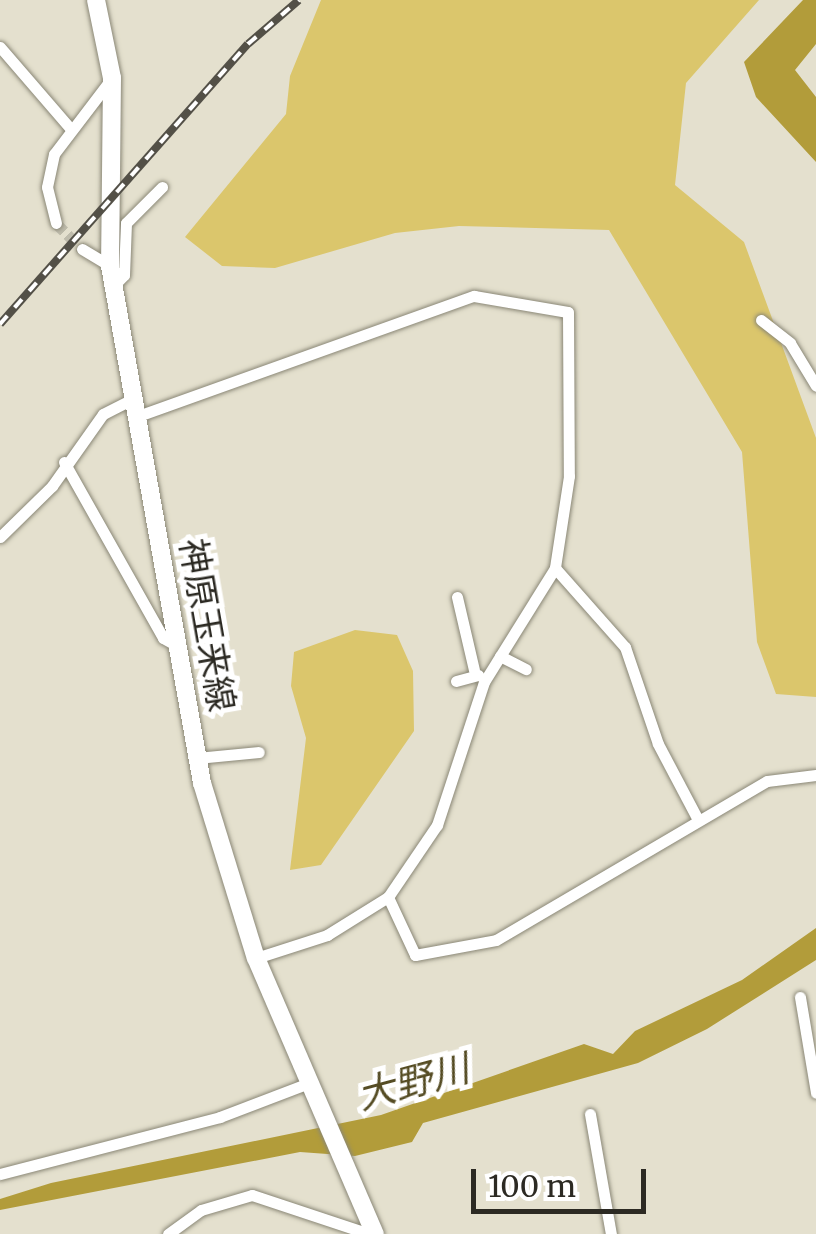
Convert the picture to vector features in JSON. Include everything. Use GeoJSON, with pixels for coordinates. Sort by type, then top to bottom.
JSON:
{"type":"FeatureCollection","features":[{"type":"Feature","properties":{"kind":"main road","name":"神原玉来線"},"geometry":{"type":"LineString","coordinates":[[96,0],[112,78],[110,266],[198,758],[256,958],[319,1100],[372,1234]]}},
{"type":"Feature","properties":{"kind":"street"},"geometry":{"type":"LineString","coordinates":[[0,47],[69,127]]}},
{"type":"Feature","properties":{"kind":"street"},"geometry":{"type":"LineString","coordinates":[[56,222],[49,170],[69,127],[112,78]]}},
{"type":"Feature","properties":{"kind":"street"},"geometry":{"type":"LineString","coordinates":[[114,286],[124,275],[126,223],[162,188]]}},
{"type":"Feature","properties":{"kind":"street"},"geometry":{"type":"LineString","coordinates":[[82,250],[110,266]]}},
{"type":"Feature","properties":{"kind":"street"},"geometry":{"type":"LineString","coordinates":[[0,537],[52,486],[64,462],[104,414],[136,407],[460,300],[492,296],[568,312],[569,476],[555,568],[484,682],[437,825],[388,897],[327,936],[256,958]]}},
{"type":"Feature","properties":{"kind":"street"},"geometry":{"type":"LineString","coordinates":[[761,320],[790,343],[816,386]]}},
{"type":"Feature","properties":{"kind":"street"},"geometry":{"type":"LineString","coordinates":[[64,462],[163,638],[179,648]]}},
{"type":"Feature","properties":{"kind":"street"},"geometry":{"type":"LineString","coordinates":[[555,568],[625,647],[658,744],[698,820]]}},
{"type":"Feature","properties":{"kind":"street"},"geometry":{"type":"LineString","coordinates":[[456,597],[474,670],[484,682]]}},
{"type":"Feature","properties":{"kind":"street"},"geometry":{"type":"LineString","coordinates":[[500,656],[526,669]]}},
{"type":"Feature","properties":{"kind":"street"},"geometry":{"type":"LineString","coordinates":[[456,681],[474,670]]}},
{"type":"Feature","properties":{"kind":"street"},"geometry":{"type":"LineString","coordinates":[[198,758],[259,752]]}},
{"type":"Feature","properties":{"kind":"street"},"geometry":{"type":"LineString","coordinates":[[388,897],[414,955],[496,940],[767,781],[816,775]]}},
{"type":"Feature","properties":{"kind":"street"},"geometry":{"type":"LineString","coordinates":[[800,997],[816,1093]]}},
{"type":"Feature","properties":{"kind":"street"},"geometry":{"type":"LineString","coordinates":[[0,1174],[220,1117],[311,1082]]}},
{"type":"Feature","properties":{"kind":"street"},"geometry":{"type":"LineString","coordinates":[[590,1114],[611,1234]]}},
{"type":"Feature","properties":{"kind":"street"},"geometry":{"type":"LineString","coordinates":[[168,1234],[201,1210],[252,1196],[372,1234]]}},
{"type":"Feature","properties":{"kind":"shaded area"},"geometry":{"type":"Polygon","coordinates":[[[321,0],[759,0],[686,83],[675,185],[744,242],[816,438],[816,697],[776,694],[757,642],[742,452],[609,230],[459,226],[395,233],[275,268],[222,266],[185,237],[286,114],[290,76],[321,0]]]}},
{"type":"Feature","properties":{"kind":"shaded area"},"geometry":{"type":"Polygon","coordinates":[[[803,0],[816,0],[816,44],[795,70],[816,97],[816,162],[756,97],[744,62],[803,0]]]}},
{"type":"Feature","properties":{"kind":"shaded area"},"geometry":{"type":"Polygon","coordinates":[[[355,630],[397,635],[413,671],[414,731],[321,865],[290,870],[306,738],[291,686],[294,652],[355,630]]]}},
{"type":"Feature","properties":{"kind":"shaded area"},"geometry":{"type":"Polygon","coordinates":[[[816,928],[816,960],[707,1029],[638,1063],[423,1123],[412,1142],[355,1156],[300,1152],[0,1210],[0,1199],[51,1183],[381,1115],[584,1044],[613,1054],[635,1031],[742,980],[816,928]]]}},
{"type":"Feature","properties":{"kind":"tunnel"},"geometry":{"type":"LineString","coordinates":[[56,223],[82,249]]}},
{"type":"Feature","properties":{"kind":"railway"},"geometry":{"type":"LineString","coordinates":[[0,324],[248,44],[299,0]]}},
{"type":"Feature","properties":{"kind":"water label","name":"大野川"},"geometry":{"type":"Point","coordinates":[413,1082]}}]}
